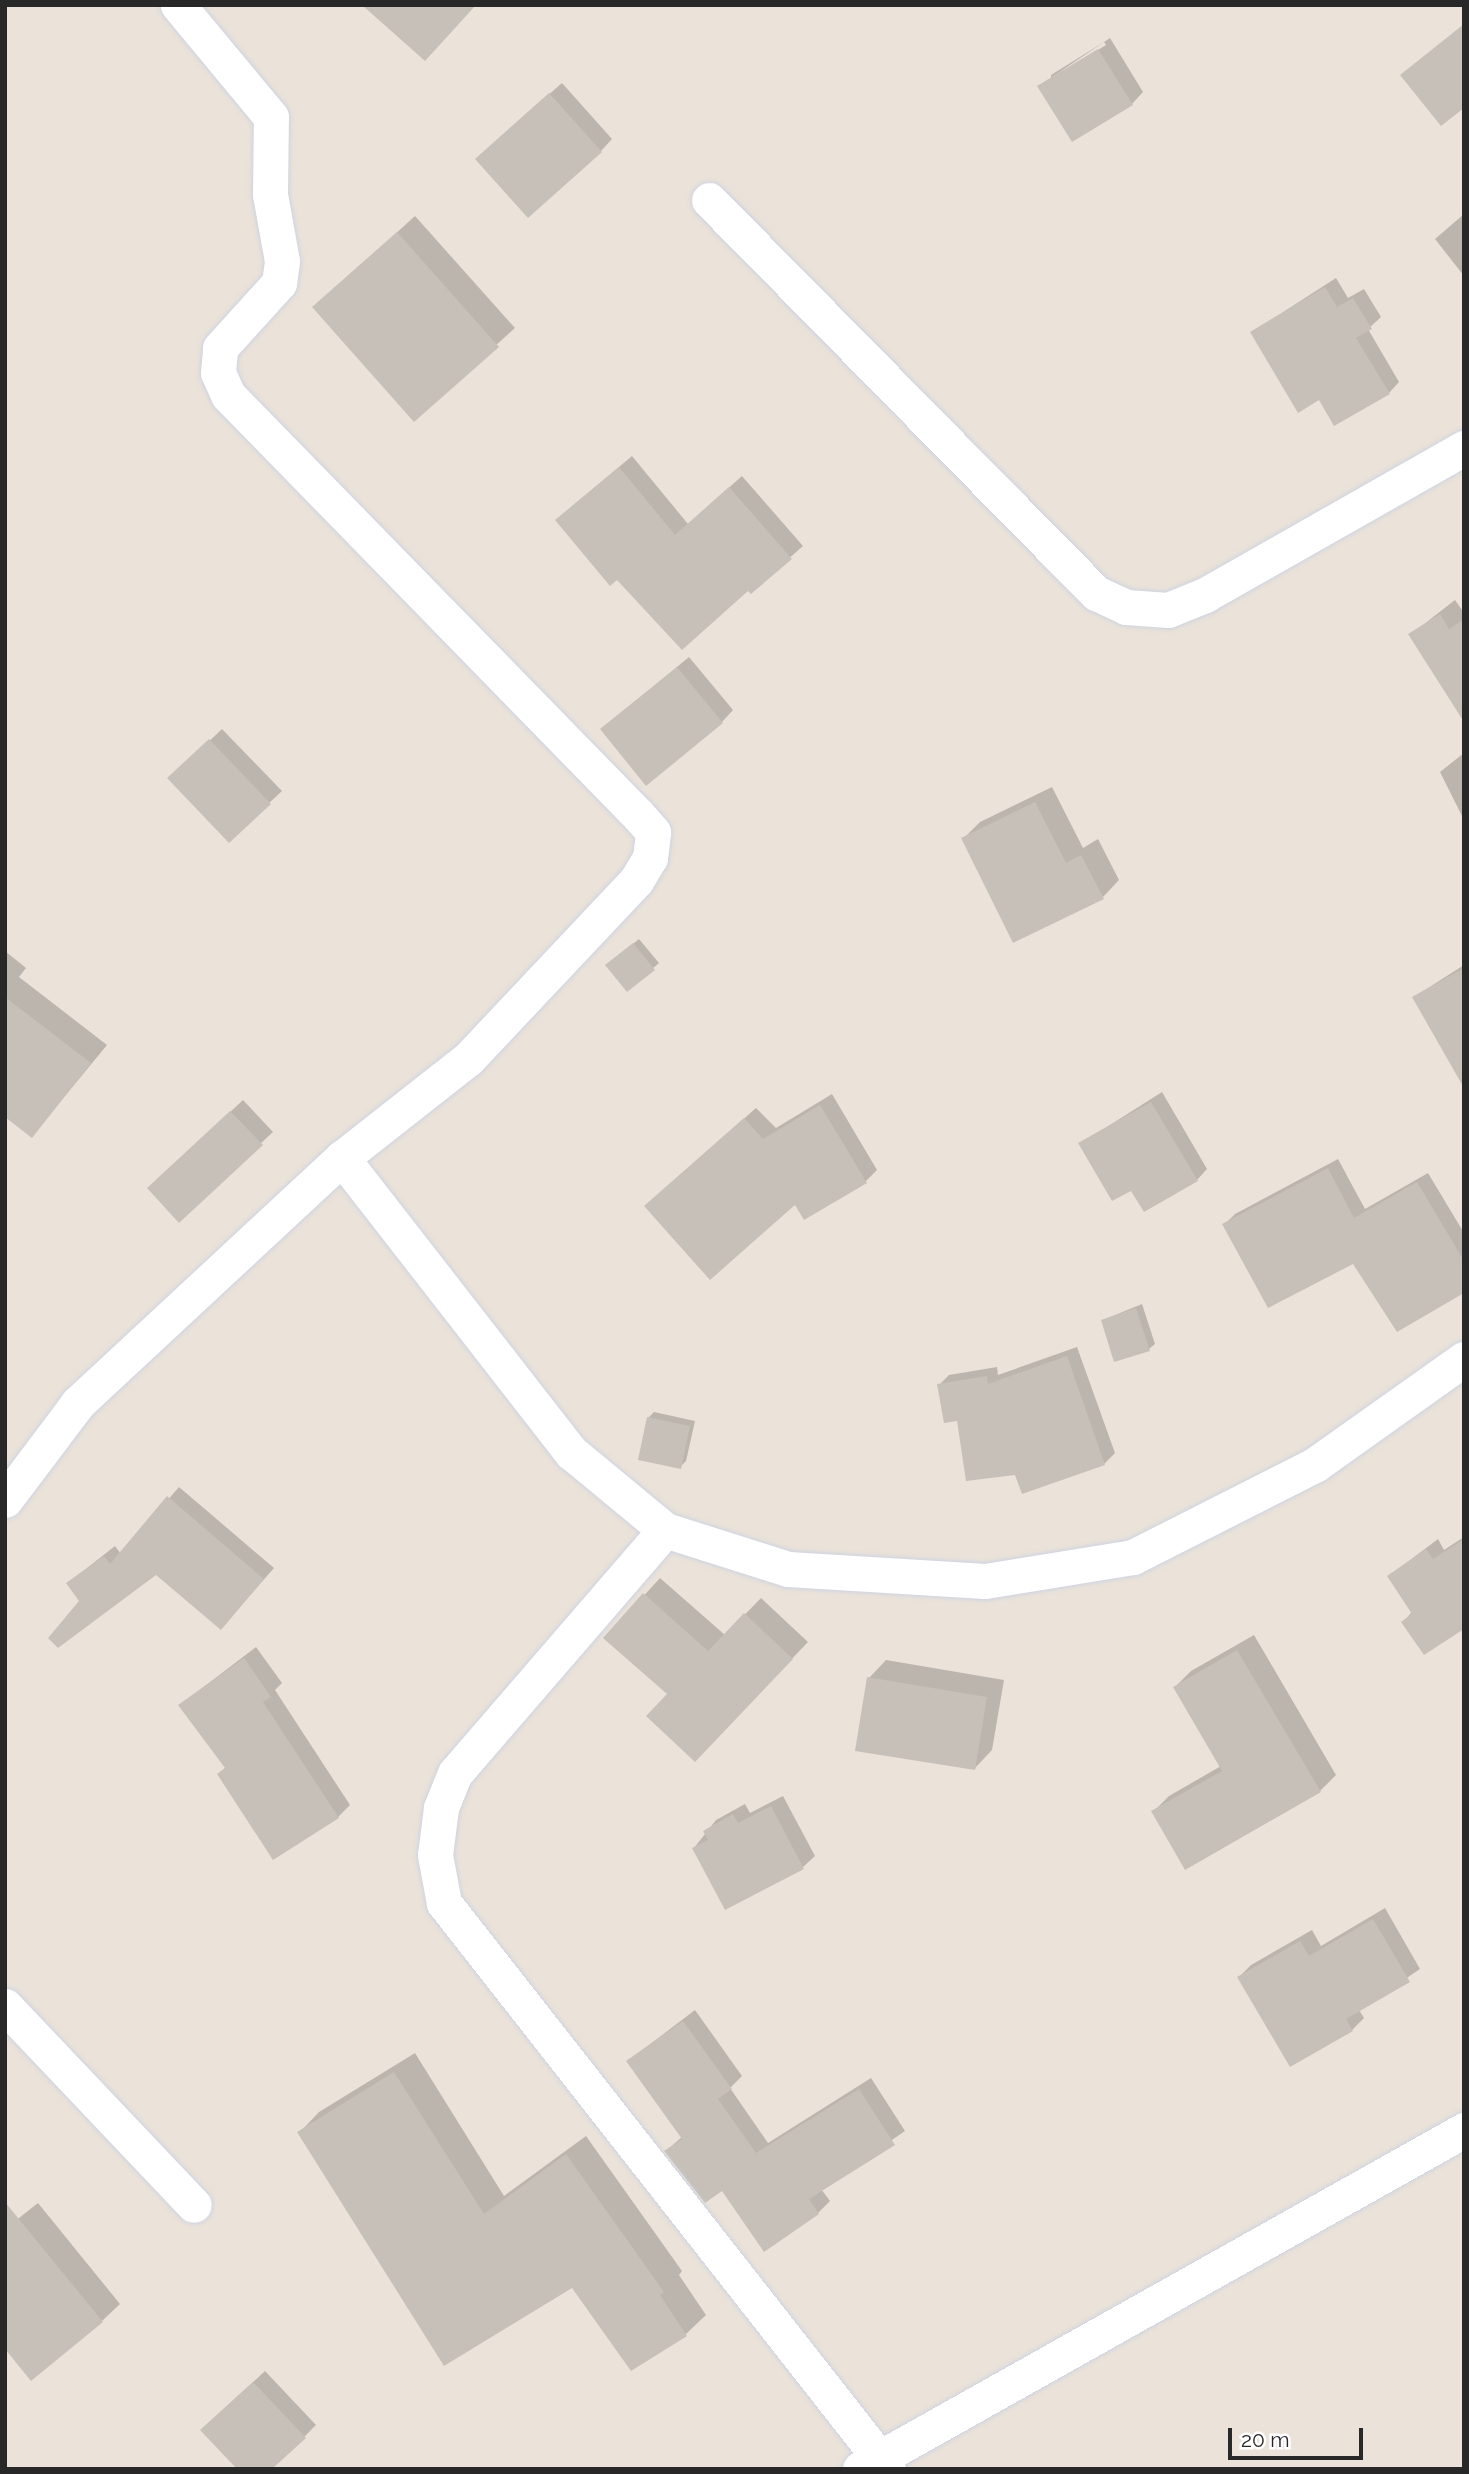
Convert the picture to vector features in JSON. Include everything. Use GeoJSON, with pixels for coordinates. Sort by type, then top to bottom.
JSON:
{"type":"FeatureCollection","features":[{"type":"Feature","properties":{"kind":"street"},"geometry":{"type":"LineString","coordinates":[[5,1500],[78,1403],[342,1158],[468,1059],[636,881],[650,858],[653,832],[228,395],[218,373],[220,348],[279,283],[282,261],[270,194],[271,117],[178,5]]}},
{"type":"Feature","properties":{"kind":"street"},"geometry":{"type":"LineString","coordinates":[[709,200],[1096,593],[1126,607],[1168,610],[1205,595],[1464,448]]}},
{"type":"Feature","properties":{"kind":"street"},"geometry":{"type":"LineString","coordinates":[[342,1158],[572,1453],[665,1530],[788,1569],[972,1580],[1133,1557],[1316,1464],[1464,1359]]}},
{"type":"Feature","properties":{"kind":"street"},"geometry":{"type":"LineString","coordinates":[[665,1530],[455,1773],[441,1808],[435,1855],[444,1903],[877,2465],[1464,2130]]}},
{"type":"Feature","properties":{"kind":"street"},"geometry":{"type":"LineString","coordinates":[[5,2007],[194,2205]]}},
{"type":"Feature","properties":{"kind":"building"},"geometry":{"type":"Polygon","coordinates":[[[362,5],[476,5],[425,61],[362,5]]]}},
{"type":"Feature","properties":{"kind":"building"},"geometry":{"type":"Polygon","coordinates":[[[1464,24],[1464,108],[1441,126],[1400,75],[1464,24]]]}},
{"type":"Feature","properties":{"kind":"building"},"geometry":{"type":"Polygon","coordinates":[[[1098,49],[1133,105],[1072,142],[1037,86],[1098,49]]]}},
{"type":"Feature","properties":{"kind":"building"},"geometry":{"type":"Polygon","coordinates":[[[549,93],[602,152],[528,218],[475,159],[549,93]]]}},
{"type":"Feature","properties":{"kind":"building"},"geometry":{"type":"Polygon","coordinates":[[[397,232],[499,347],[414,422],[312,307],[397,232]]]}},
{"type":"Feature","properties":{"kind":"building"},"geometry":{"type":"Polygon","coordinates":[[[1325,287],[1337,307],[1353,298],[1372,329],[1356,338],[1390,394],[1334,426],[1319,400],[1298,413],[1250,332],[1325,287]]]}},
{"type":"Feature","properties":{"kind":"building"},"geometry":{"type":"Polygon","coordinates":[[[619,467],[675,535],[729,487],[792,559],[751,594],[748,591],[682,650],[617,580],[610,586],[555,520],[619,467]]]}},
{"type":"Feature","properties":{"kind":"building"},"geometry":{"type":"Polygon","coordinates":[[[1440,614],[1449,629],[1464,619],[1464,722],[1408,634],[1440,614]]]}},
{"type":"Feature","properties":{"kind":"building"},"geometry":{"type":"Polygon","coordinates":[[[677,667],[723,723],[646,786],[600,729],[677,667]]]}},
{"type":"Feature","properties":{"kind":"building"},"geometry":{"type":"Polygon","coordinates":[[[209,739],[271,804],[229,843],[167,778],[209,739]]]}},
{"type":"Feature","properties":{"kind":"building"},"geometry":{"type":"Polygon","coordinates":[[[1035,802],[1066,863],[1081,855],[1104,899],[1013,943],[961,838],[1035,802]]]}},
{"type":"Feature","properties":{"kind":"building"},"geometry":{"type":"Polygon","coordinates":[[[633,943],[655,970],[627,992],[605,965],[633,943]]]}},
{"type":"Feature","properties":{"kind":"building"},"geometry":{"type":"Polygon","coordinates":[[[1464,968],[1464,1088],[1412,997],[1464,968]]]}},
{"type":"Feature","properties":{"kind":"building"},"geometry":{"type":"Polygon","coordinates":[[[5,997],[91,1063],[32,1138],[5,1117],[5,997]]]}},
{"type":"Feature","properties":{"kind":"building"},"geometry":{"type":"Polygon","coordinates":[[[1151,1102],[1198,1181],[1144,1212],[1131,1191],[1112,1201],[1078,1143],[1151,1102]]]}},
{"type":"Feature","properties":{"kind":"building"},"geometry":{"type":"Polygon","coordinates":[[[820,1105],[867,1183],[804,1220],[795,1205],[710,1280],[644,1206],[744,1118],[763,1139],[820,1105]]]}},
{"type":"Feature","properties":{"kind":"building"},"geometry":{"type":"Polygon","coordinates":[[[230,1111],[263,1145],[179,1223],[147,1188],[230,1111]]]}},
{"type":"Feature","properties":{"kind":"building"},"geometry":{"type":"Polygon","coordinates":[[[1328,1168],[1354,1218],[1417,1182],[1464,1261],[1464,1293],[1397,1332],[1353,1264],[1268,1308],[1222,1224],[1328,1168]]]}},
{"type":"Feature","properties":{"kind":"building"},"geometry":{"type":"Polygon","coordinates":[[[1136,1308],[1150,1351],[1114,1362],[1101,1320],[1136,1308]]]}},
{"type":"Feature","properties":{"kind":"building"},"geometry":{"type":"Polygon","coordinates":[[[1067,1356],[1105,1465],[1022,1494],[1015,1475],[966,1481],[957,1421],[944,1423],[937,1384],[987,1376],[988,1384],[1067,1356]]]}},
{"type":"Feature","properties":{"kind":"building"},"geometry":{"type":"Polygon","coordinates":[[[647,1417],[690,1426],[681,1469],[638,1460],[647,1417]]]}},
{"type":"Feature","properties":{"kind":"building"},"geometry":{"type":"Polygon","coordinates":[[[167,1496],[264,1579],[221,1630],[156,1575],[58,1648],[48,1638],[79,1601],[66,1583],[104,1556],[110,1564],[167,1496]]]}},
{"type":"Feature","properties":{"kind":"building"},"geometry":{"type":"Polygon","coordinates":[[[1464,1539],[1464,1629],[1424,1655],[1401,1622],[1412,1614],[1387,1576],[1426,1549],[1433,1559],[1464,1539]]]}},
{"type":"Feature","properties":{"kind":"building"},"geometry":{"type":"Polygon","coordinates":[[[643,1593],[708,1651],[744,1613],[793,1659],[695,1762],[646,1716],[667,1694],[603,1638],[643,1593]]]}},
{"type":"Feature","properties":{"kind":"building"},"geometry":{"type":"Polygon","coordinates":[[[1237,1650],[1321,1792],[1185,1870],[1151,1811],[1222,1771],[1173,1687],[1237,1650]]]}},
{"type":"Feature","properties":{"kind":"building"},"geometry":{"type":"Polygon","coordinates":[[[244,1658],[271,1697],[263,1702],[339,1818],[273,1860],[217,1774],[225,1768],[178,1705],[244,1658]]]}},
{"type":"Feature","properties":{"kind":"building"},"geometry":{"type":"Polygon","coordinates":[[[867,1677],[987,1697],[975,1770],[855,1751],[867,1677]]]}},
{"type":"Feature","properties":{"kind":"building"},"geometry":{"type":"Polygon","coordinates":[[[771,1806],[804,1869],[725,1910],[692,1848],[708,1840],[703,1831],[733,1814],[738,1823],[771,1806]]]}},
{"type":"Feature","properties":{"kind":"building"},"geometry":{"type":"Polygon","coordinates":[[[1373,1919],[1410,1982],[1346,2019],[1353,2031],[1290,2067],[1237,1977],[1300,1941],[1309,1956],[1373,1919]]]}},
{"type":"Feature","properties":{"kind":"building"},"geometry":{"type":"Polygon","coordinates":[[[683,2021],[732,2089],[718,2099],[756,2153],[859,2089],[895,2145],[809,2199],[819,2214],[764,2252],[722,2191],[705,2203],[664,2151],[682,2139],[626,2061],[683,2021]]]}},
{"type":"Feature","properties":{"kind":"building"},"geometry":{"type":"Polygon","coordinates":[[[394,2072],[484,2214],[566,2154],[664,2292],[660,2295],[687,2336],[631,2371],[572,2288],[444,2366],[297,2132],[394,2072]]]}},
{"type":"Feature","properties":{"kind":"building"},"geometry":{"type":"Polygon","coordinates":[[[5,2202],[103,2322],[31,2381],[5,2349],[5,2202]]]}},
{"type":"Feature","properties":{"kind":"building"},"geometry":{"type":"Polygon","coordinates":[[[253,2382],[306,2438],[272,2469],[237,2469],[200,2430],[253,2382]]]}}]}
